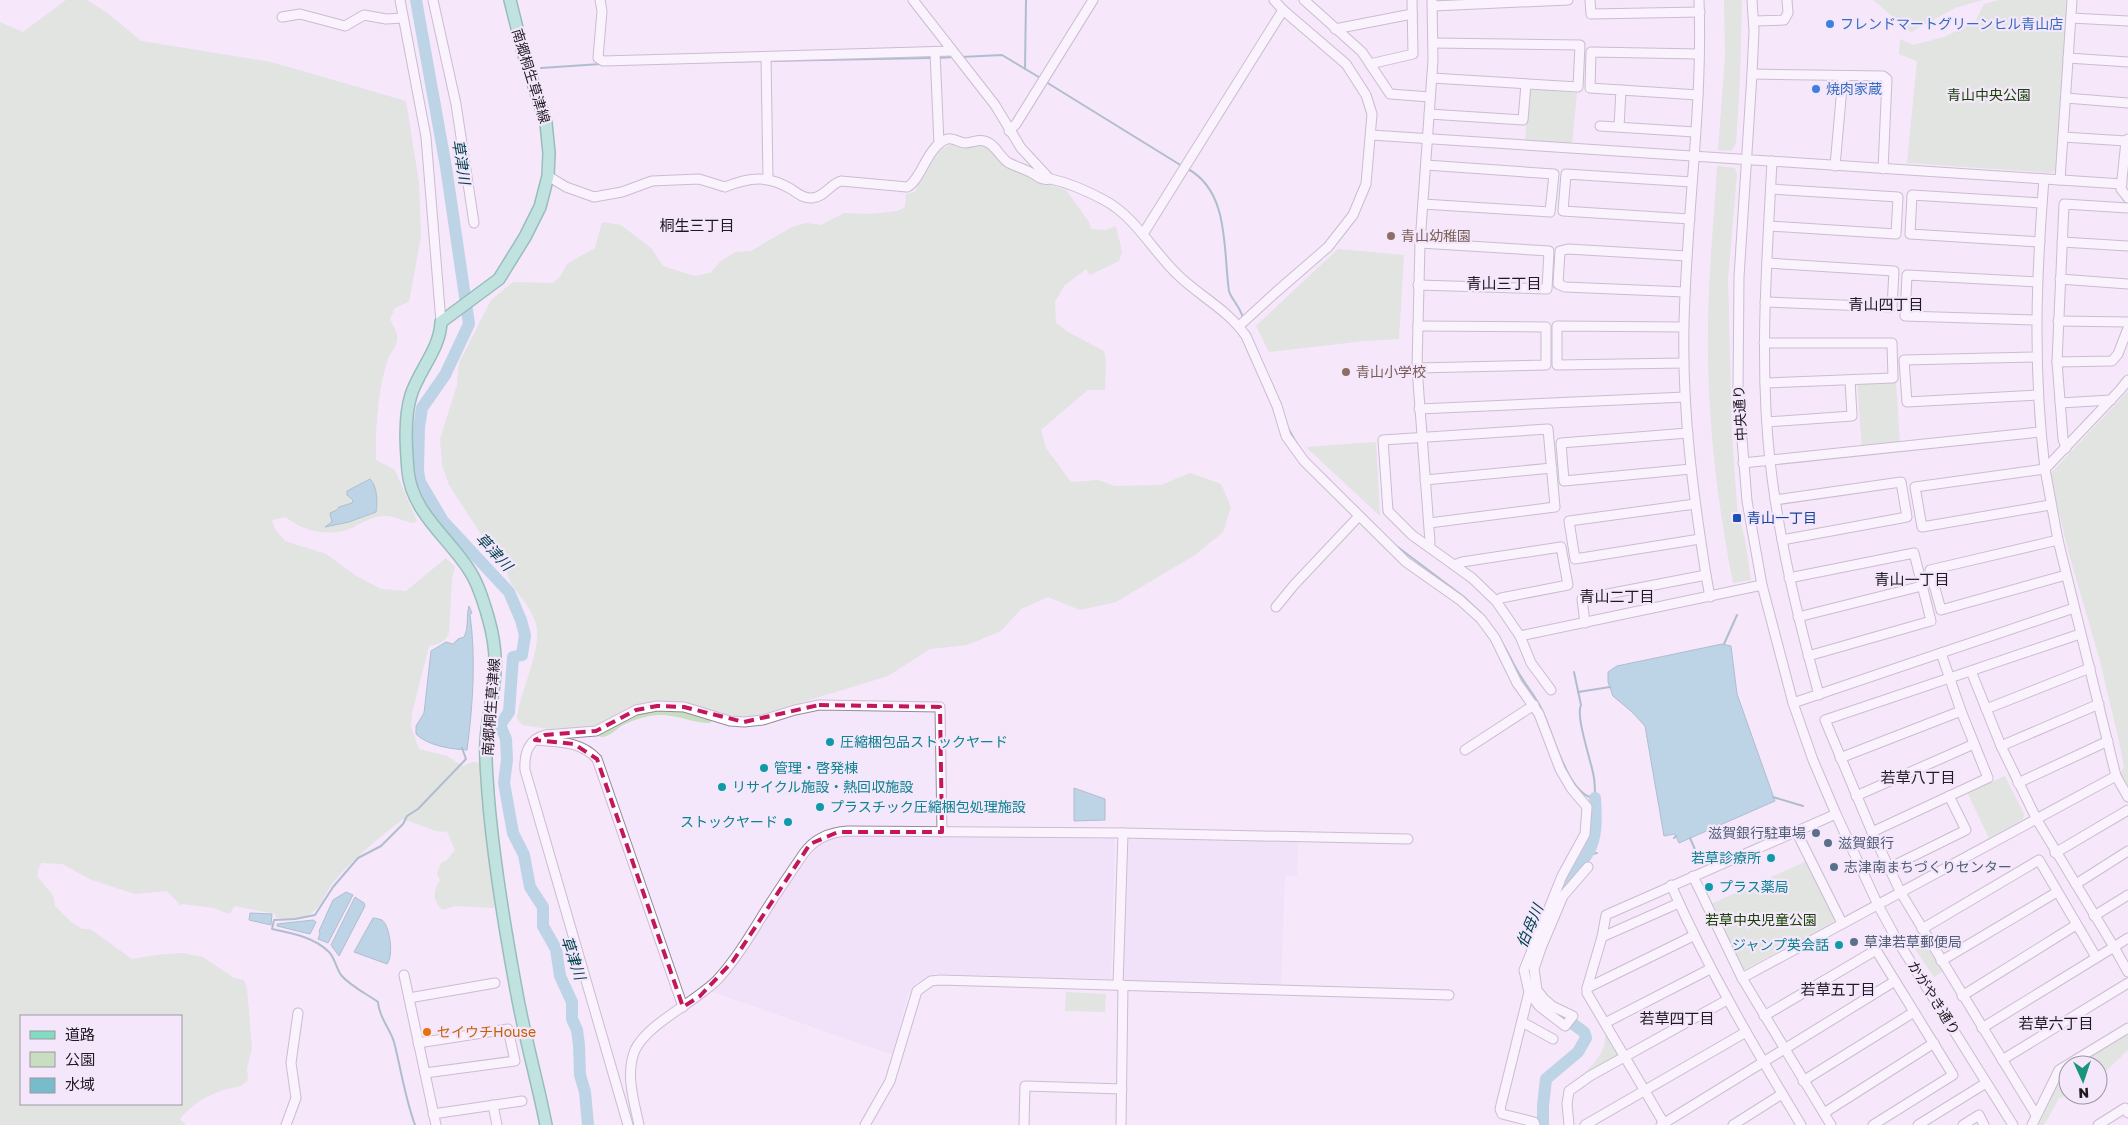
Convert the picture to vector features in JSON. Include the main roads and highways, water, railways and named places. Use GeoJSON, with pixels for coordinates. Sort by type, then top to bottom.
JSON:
{"type":"FeatureCollection","features":[{"type":"Feature","properties":{"kind":"main road","name":"南郷桐生草津線"},"geometry":{"type":"LineString","coordinates":[[510,0],[522,52],[546,123],[549,153],[548,176],[540,207],[525,237],[499,279],[484,292],[441,322],[441,330],[436,347],[420,374],[411,396],[407,440],[408,474],[416,497],[427,518],[472,574],[490,624],[496,670],[486,742],[489,802],[496,868],[516,990],[546,1125]]}},
{"type":"Feature","properties":{"kind":"water"},"geometry":{"type":"Polygon","coordinates":[[[370,479],[376,494],[376,512],[349,522],[325,527],[332,522],[330,513],[339,507],[352,503],[353,500],[347,495],[347,491],[370,479]]]}},
{"type":"Feature","properties":{"kind":"water"},"geometry":{"type":"Polygon","coordinates":[[[469,606],[472,613],[470,614],[473,665],[471,716],[467,750],[447,748],[433,744],[416,734],[416,726],[424,713],[431,651],[446,642],[453,644],[458,639],[464,637],[469,606]]]}},
{"type":"Feature","properties":{"kind":"water"},"geometry":{"type":"Polygon","coordinates":[[[1722,644],[1731,646],[1737,694],[1775,801],[1679,843],[1675,834],[1664,836],[1645,726],[1613,696],[1608,682],[1608,672],[1617,666],[1722,644]]]}},
{"type":"Feature","properties":{"kind":"water"},"geometry":{"type":"Polygon","coordinates":[[[1074,788],[1105,799],[1105,820],[1074,821],[1074,788]]]}},
{"type":"Feature","properties":{"kind":"water"},"geometry":{"type":"Polygon","coordinates":[[[346,892],[353,895],[328,943],[318,939],[319,931],[333,900],[346,892]]]}},
{"type":"Feature","properties":{"kind":"water"},"geometry":{"type":"Polygon","coordinates":[[[355,897],[364,903],[365,906],[339,956],[331,945],[355,897]]]}},
{"type":"Feature","properties":{"kind":"water"},"geometry":{"type":"Polygon","coordinates":[[[250,913],[272,914],[271,925],[249,920],[250,913]]]}},
{"type":"Feature","properties":{"kind":"water"},"geometry":{"type":"Polygon","coordinates":[[[373,918],[382,920],[385,923],[389,934],[391,948],[387,964],[354,952],[373,918]]]}},
{"type":"Feature","properties":{"kind":"water"},"geometry":{"type":"Polygon","coordinates":[[[313,920],[316,922],[310,934],[277,926],[277,924],[313,920]]]}},
{"type":"Feature","properties":{"kind":"waterway","name":"草津川"},"geometry":{"type":"LineString","coordinates":[[416,0],[446,167],[469,324],[445,375],[422,408],[419,427],[418,471],[420,482],[443,521],[509,592],[525,635],[522,655],[513,657],[509,712],[500,725],[506,739],[507,760],[504,783],[513,833],[524,855],[530,887],[543,907],[543,926],[556,949],[560,976],[572,1002],[572,1019],[577,1030],[580,1075],[585,1092],[588,1125]]}},
{"type":"Feature","properties":{"kind":"waterway"},"geometry":{"type":"LineString","coordinates":[[1025,69],[1026,0]]}},
{"type":"Feature","properties":{"kind":"waterway"},"geometry":{"type":"LineString","coordinates":[[961,57],[1002,55],[1042,79]]}},
{"type":"Feature","properties":{"kind":"waterway"},"geometry":{"type":"LineString","coordinates":[[938,58],[954,57]]}},
{"type":"Feature","properties":{"kind":"waterway"},"geometry":{"type":"LineString","coordinates":[[768,61],[931,58]]}},
{"type":"Feature","properties":{"kind":"waterway"},"geometry":{"type":"LineString","coordinates":[[713,62],[764,61]]}},
{"type":"Feature","properties":{"kind":"waterway"},"geometry":{"type":"LineString","coordinates":[[541,68],[601,64]]}},
{"type":"Feature","properties":{"kind":"waterway"},"geometry":{"type":"LineString","coordinates":[[1046,82],[1182,166]]}},
{"type":"Feature","properties":{"kind":"waterway"},"geometry":{"type":"LineString","coordinates":[[1188,169],[1202,179],[1218,207],[1222,224],[1229,291],[1243,318]]}},
{"type":"Feature","properties":{"kind":"waterway"},"geometry":{"type":"LineString","coordinates":[[1288,428],[1297,444]]}},
{"type":"Feature","properties":{"kind":"waterway"},"geometry":{"type":"LineString","coordinates":[[1395,545],[1464,597],[1485,617]]}},
{"type":"Feature","properties":{"kind":"waterway"},"geometry":{"type":"LineString","coordinates":[[1724,644],[1737,615]]}},
{"type":"Feature","properties":{"kind":"waterway"},"geometry":{"type":"LineString","coordinates":[[1500,640],[1540,706],[1568,774],[1585,795],[1595,798],[1594,778],[1580,719],[1581,705],[1574,672]]}},
{"type":"Feature","properties":{"kind":"waterway"},"geometry":{"type":"LineString","coordinates":[[1578,692],[1610,687]]}},
{"type":"Feature","properties":{"kind":"waterway"},"geometry":{"type":"LineString","coordinates":[[415,1125],[394,1042],[380,1013],[378,1002],[345,979],[339,972],[331,954],[323,947],[302,936],[272,929],[274,920],[295,919],[315,915],[333,887],[358,858],[381,846],[403,824],[407,816],[418,809],[466,759],[462,748]]}},
{"type":"Feature","properties":{"kind":"waterway"},"geometry":{"type":"LineString","coordinates":[[1773,797],[1803,806]]}},
{"type":"Feature","properties":{"kind":"waterway","name":"伯母川"},"geometry":{"type":"LineString","coordinates":[[1558,900],[1593,842],[1596,813],[1595,798]]}},
{"type":"Feature","properties":{"kind":"waterway"},"geometry":{"type":"LineString","coordinates":[[1690,838],[1701,863]]}},
{"type":"Feature","properties":{"kind":"waterway"},"geometry":{"type":"LineString","coordinates":[[1587,855],[1597,853]]}},
{"type":"Feature","properties":{"kind":"waterway","name":"伯母川"},"geometry":{"type":"LineString","coordinates":[[1543,1125],[1546,1079],[1578,1052],[1586,1038],[1584,1032],[1547,1005]]}},
{"type":"Feature","properties":{"kind":"place","name":"フレンドマートグリーンヒル青山店"},"geometry":{"type":"Point","coordinates":[1830,24]}},
{"type":"Feature","properties":{"kind":"place","name":"焼肉家蔵"},"geometry":{"type":"Point","coordinates":[1816,89]}},
{"type":"Feature","properties":{"kind":"place","name":"青山幼稚園"},"geometry":{"type":"Point","coordinates":[1391,236]}},
{"type":"Feature","properties":{"kind":"place","name":"青山小学校"},"geometry":{"type":"Point","coordinates":[1346,372]}},
{"type":"Feature","properties":{"kind":"place","name":"青山一丁目"},"geometry":{"type":"Point","coordinates":[1737,518]}},
{"type":"Feature","properties":{"kind":"place","name":"圧縮梱包品ストックヤード"},"geometry":{"type":"Point","coordinates":[830,742]}},
{"type":"Feature","properties":{"kind":"place","name":"管理・啓発棟"},"geometry":{"type":"Point","coordinates":[764,768]}},
{"type":"Feature","properties":{"kind":"place","name":"リサイクル施設・熱回収施設"},"geometry":{"type":"Point","coordinates":[722,787]}},
{"type":"Feature","properties":{"kind":"place","name":"プラスチック圧縮梱包処理施設"},"geometry":{"type":"Point","coordinates":[820,807]}},
{"type":"Feature","properties":{"kind":"place","name":"ストックヤード"},"geometry":{"type":"Point","coordinates":[788,822]}},
{"type":"Feature","properties":{"kind":"place","name":"滋賀銀行駐車場"},"geometry":{"type":"Point","coordinates":[1816,833]}},
{"type":"Feature","properties":{"kind":"place","name":"滋賀銀行"},"geometry":{"type":"Point","coordinates":[1828,843]}},
{"type":"Feature","properties":{"kind":"place","name":"若草診療所"},"geometry":{"type":"Point","coordinates":[1771,858]}},
{"type":"Feature","properties":{"kind":"place","name":"志津南まちづくりセンター"},"geometry":{"type":"Point","coordinates":[1834,867]}},
{"type":"Feature","properties":{"kind":"place","name":"プラス薬局"},"geometry":{"type":"Point","coordinates":[1709,887]}},
{"type":"Feature","properties":{"kind":"place","name":"草津若草郵便局"},"geometry":{"type":"Point","coordinates":[1854,942]}},
{"type":"Feature","properties":{"kind":"place","name":"ジャンプ英会話"},"geometry":{"type":"Point","coordinates":[1839,945]}},
{"type":"Feature","properties":{"kind":"place","name":"セイウチHouse"},"geometry":{"type":"Point","coordinates":[427,1032]}},
{"type":"Feature","properties":{"kind":"district","name":"桐生三丁目"},"geometry":{"type":"Point","coordinates":[697,226]}},
{"type":"Feature","properties":{"kind":"district","name":"青山三丁目"},"geometry":{"type":"Point","coordinates":[1504,284]}},
{"type":"Feature","properties":{"kind":"district","name":"青山四丁目"},"geometry":{"type":"Point","coordinates":[1886,305]}},
{"type":"Feature","properties":{"kind":"district","name":"青山一丁目"},"geometry":{"type":"Point","coordinates":[1912,580]}},
{"type":"Feature","properties":{"kind":"district","name":"青山二丁目"},"geometry":{"type":"Point","coordinates":[1617,597]}},
{"type":"Feature","properties":{"kind":"district","name":"若草八丁目"},"geometry":{"type":"Point","coordinates":[1918,778]}},
{"type":"Feature","properties":{"kind":"district","name":"若草五丁目"},"geometry":{"type":"Point","coordinates":[1838,990]}},
{"type":"Feature","properties":{"kind":"district","name":"若草四丁目"},"geometry":{"type":"Point","coordinates":[1677,1019]}},
{"type":"Feature","properties":{"kind":"district","name":"若草六丁目"},"geometry":{"type":"Point","coordinates":[2056,1024]}},
{"type":"Feature","properties":{"kind":"park label","name":"青山中央公園"},"geometry":{"type":"Point","coordinates":[1989,95]}},
{"type":"Feature","properties":{"kind":"park label","name":"若草中央児童公園"},"geometry":{"type":"Point","coordinates":[1761,920]}}]}
